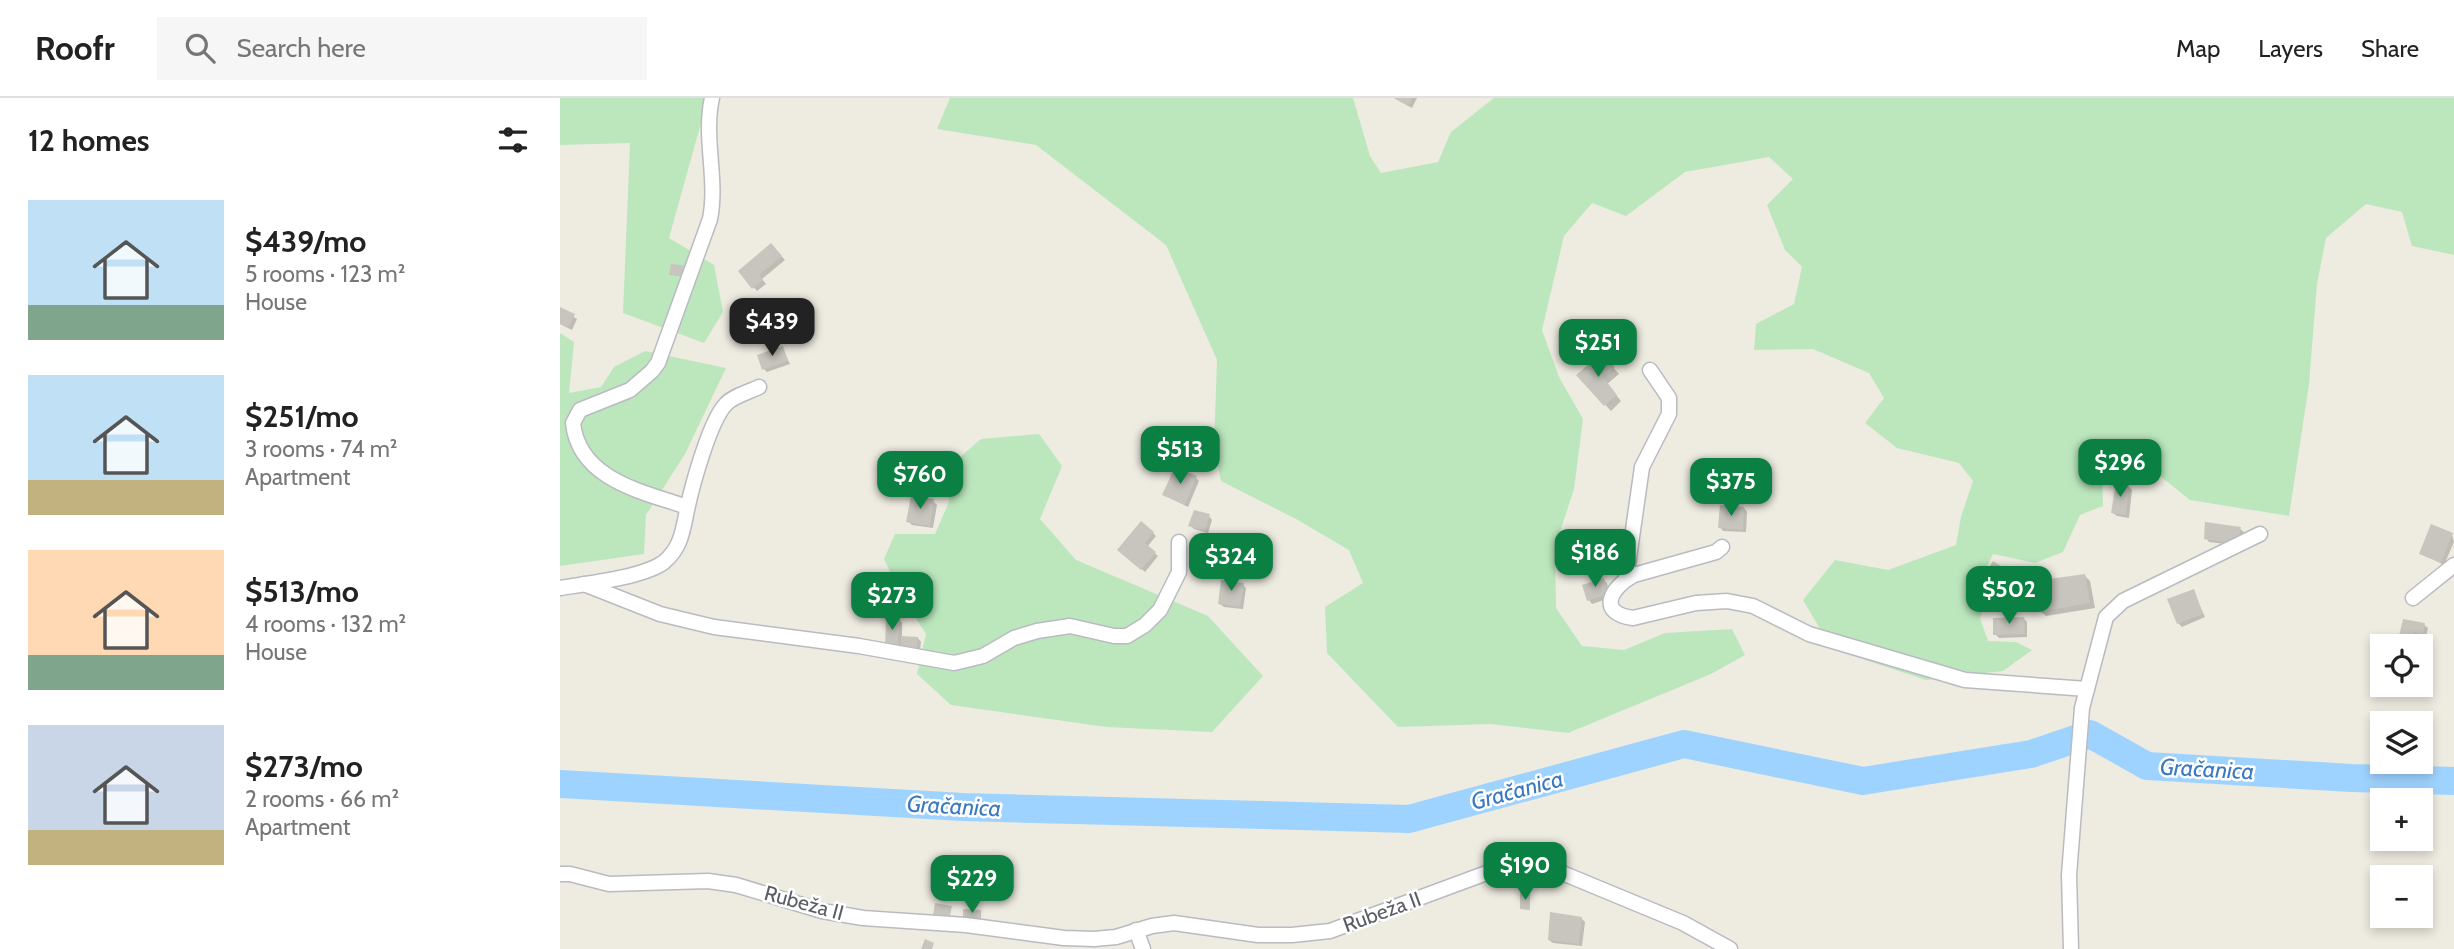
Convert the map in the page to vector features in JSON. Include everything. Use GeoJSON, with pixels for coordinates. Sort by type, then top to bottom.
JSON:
{"type":"FeatureCollection","features":[{"type":"Feature","properties":{"kind":"street"},"geometry":{"type":"LineString","coordinates":[[687,508],[625,486],[606,476],[585,455],[573,423],[580,410],[638,385],[658,363],[710,219],[714,194],[709,124],[712,98]]}},
{"type":"Feature","properties":{"kind":"street"},"geometry":{"type":"LineString","coordinates":[[1626,579],[1642,467],[1669,414],[1669,397],[1650,370]]}},
{"type":"Feature","properties":{"kind":"street"},"geometry":{"type":"LineString","coordinates":[[560,588],[631,574],[662,564],[676,549],[683,533],[687,508],[718,415],[726,403],[759,387]]}},
{"type":"Feature","properties":{"kind":"street"},"geometry":{"type":"LineString","coordinates":[[2071,949],[2069,875],[2082,708],[2106,617],[2123,601],[2260,534]]}},
{"type":"Feature","properties":{"kind":"street"},"geometry":{"type":"LineString","coordinates":[[584,584],[660,614],[713,626],[859,646],[954,663],[983,656],[1014,638],[1059,627],[1070,626],[1114,636],[1127,636],[1145,625],[1160,610],[1179,572],[1179,542]]}},
{"type":"Feature","properties":{"kind":"street"},"geometry":{"type":"LineString","coordinates":[[1722,547],[1716,552],[1626,579],[1616,587],[1611,604],[1613,610],[1623,617],[1633,618],[1696,603],[1727,601],[1753,606],[1808,634],[1965,680],[2087,689]]}},
{"type":"Feature","properties":{"kind":"street"},"geometry":{"type":"LineString","coordinates":[[2413,598],[2454,565]]}},
{"type":"Feature","properties":{"kind":"street","name":"Rubeža II"},"geometry":{"type":"LineString","coordinates":[[560,874],[609,884],[708,881],[736,885],[822,911],[863,918],[966,925],[1064,938],[1116,937],[1136,930],[1174,923],[1258,935],[1331,931],[1500,868],[1530,865],[1555,870],[1683,923],[1730,949]]}},
{"type":"Feature","properties":{"kind":"street"},"geometry":{"type":"LineString","coordinates":[[1136,930],[1143,949]]}},
{"type":"Feature","properties":{"kind":"green space"},"geometry":{"type":"Polygon","coordinates":[[[560,98],[708,98],[669,238],[714,265],[723,312],[704,343],[623,313],[630,143],[560,145],[560,98]]]}},
{"type":"Feature","properties":{"kind":"green space"},"geometry":{"type":"Polygon","coordinates":[[[950,98],[1353,98],[1370,156],[1381,173],[1438,162],[1451,132],[1494,98],[2454,98],[2454,255],[2412,246],[2402,212],[2366,204],[2326,238],[2317,284],[2309,384],[2289,516],[2190,500],[2150,468],[2117,452],[2102,460],[2103,506],[2080,515],[2063,552],[2035,563],[1993,554],[1981,579],[1988,595],[1980,618],[1988,641],[2016,642],[2032,650],[2003,671],[1926,680],[1832,649],[1803,600],[1835,560],[1888,570],[1956,545],[1961,517],[1973,481],[1959,463],[1897,448],[1865,423],[1884,398],[1869,373],[1813,349],[1754,350],[1756,324],[1794,304],[1802,267],[1785,250],[1767,205],[1793,179],[1769,157],[1685,172],[1626,216],[1592,203],[1564,236],[1542,330],[1559,377],[1583,419],[1574,489],[1555,547],[1556,608],[1582,646],[1624,650],[1665,633],[1732,629],[1745,655],[1711,674],[1568,733],[1491,724],[1398,727],[1327,653],[1325,607],[1363,583],[1349,550],[1296,519],[1221,481],[1214,447],[1217,360],[1166,245],[1036,145],[937,129],[950,98]]]}},
{"type":"Feature","properties":{"kind":"green space"},"geometry":{"type":"Polygon","coordinates":[[[560,333],[574,342],[569,393],[601,387],[614,367],[645,351],[726,368],[685,454],[646,515],[644,554],[560,566],[560,333]]]}},
{"type":"Feature","properties":{"kind":"green space"},"geometry":{"type":"Polygon","coordinates":[[[1039,434],[1062,466],[1040,519],[1076,560],[1208,616],[1263,676],[1212,732],[1106,727],[951,705],[917,674],[926,634],[902,596],[884,559],[895,534],[935,534],[949,502],[944,471],[981,439],[1039,434]]]}},
{"type":"Feature","properties":{"kind":"building"},"geometry":{"type":"Polygon","coordinates":[[[1394,98],[1412,98],[1408,106],[1394,98]]]}},
{"type":"Feature","properties":{"kind":"building"},"geometry":{"type":"Polygon","coordinates":[[[771,243],[782,256],[759,275],[763,280],[752,289],[738,271],[771,243]]]}},
{"type":"Feature","properties":{"kind":"building"},"geometry":{"type":"Polygon","coordinates":[[[671,264],[687,266],[686,277],[669,275],[671,264]]]}},
{"type":"Feature","properties":{"kind":"building"},"geometry":{"type":"Polygon","coordinates":[[[560,307],[575,314],[569,327],[560,324],[560,307]]]}},
{"type":"Feature","properties":{"kind":"building"},"geometry":{"type":"Polygon","coordinates":[[[783,346],[788,361],[762,370],[757,355],[783,346]]]}},
{"type":"Feature","properties":{"kind":"building"},"geometry":{"type":"Polygon","coordinates":[[[1602,353],[1615,367],[1603,377],[1617,395],[1604,406],[1576,375],[1602,353]]]}},
{"type":"Feature","properties":{"kind":"building"},"geometry":{"type":"Polygon","coordinates":[[[1175,467],[1197,476],[1185,505],[1162,495],[1175,467]]]}},
{"type":"Feature","properties":{"kind":"building"},"geometry":{"type":"Polygon","coordinates":[[[2116,482],[2129,484],[2126,515],[2111,513],[2116,482]]]}},
{"type":"Feature","properties":{"kind":"building"},"geometry":{"type":"Polygon","coordinates":[[[911,496],[934,499],[930,526],[906,522],[911,496]]]}},
{"type":"Feature","properties":{"kind":"building"},"geometry":{"type":"Polygon","coordinates":[[[1720,505],[1744,507],[1743,530],[1718,528],[1720,505]]]}},
{"type":"Feature","properties":{"kind":"building"},"geometry":{"type":"Polygon","coordinates":[[[1194,510],[1210,514],[1205,531],[1188,526],[1194,510]]]}},
{"type":"Feature","properties":{"kind":"building"},"geometry":{"type":"Polygon","coordinates":[[[1141,521],[1154,532],[1145,543],[1156,552],[1141,570],[1117,550],[1141,521]]]}},
{"type":"Feature","properties":{"kind":"building"},"geometry":{"type":"Polygon","coordinates":[[[2205,522],[2241,527],[2238,544],[2204,539],[2205,522]]]}},
{"type":"Feature","properties":{"kind":"building"},"geometry":{"type":"Polygon","coordinates":[[[2431,524],[2453,533],[2441,563],[2419,554],[2431,524]]]}},
{"type":"Feature","properties":{"kind":"building"},"geometry":{"type":"Polygon","coordinates":[[[1993,561],[2020,578],[2013,590],[1985,574],[1993,561]]]}},
{"type":"Feature","properties":{"kind":"building"},"geometry":{"type":"Polygon","coordinates":[[[2085,574],[2090,603],[2039,612],[2034,581],[2085,574]]]}},
{"type":"Feature","properties":{"kind":"building"},"geometry":{"type":"Polygon","coordinates":[[[1604,578],[1608,594],[1587,601],[1582,585],[1604,578]]]}},
{"type":"Feature","properties":{"kind":"building"},"geometry":{"type":"Polygon","coordinates":[[[1221,580],[1244,583],[1240,607],[1218,604],[1221,580]]]}},
{"type":"Feature","properties":{"kind":"building"},"geometry":{"type":"Polygon","coordinates":[[[2194,589],[2203,614],[2177,624],[2167,599],[2194,589]]]}},
{"type":"Feature","properties":{"kind":"building"},"geometry":{"type":"Polygon","coordinates":[[[886,617],[899,618],[898,648],[885,647],[886,617]]]}},
{"type":"Feature","properties":{"kind":"building"},"geometry":{"type":"Polygon","coordinates":[[[2024,617],[2025,634],[1993,635],[1993,618],[2024,617]]]}},
{"type":"Feature","properties":{"kind":"building"},"geometry":{"type":"Polygon","coordinates":[[[2403,619],[2425,623],[2423,634],[2399,634],[2403,619]]]}},
{"type":"Feature","properties":{"kind":"building"},"geometry":{"type":"Polygon","coordinates":[[[901,636],[918,637],[916,654],[901,653],[901,636]]]}},
{"type":"Feature","properties":{"kind":"building"},"geometry":{"type":"Polygon","coordinates":[[[1520,893],[1530,894],[1530,910],[1520,909],[1520,893]]]}},
{"type":"Feature","properties":{"kind":"building"},"geometry":{"type":"Polygon","coordinates":[[[935,903],[952,906],[950,916],[933,915],[935,903]]]}},
{"type":"Feature","properties":{"kind":"building"},"geometry":{"type":"Polygon","coordinates":[[[963,909],[981,910],[981,922],[963,921],[963,909]]]}},
{"type":"Feature","properties":{"kind":"building"},"geometry":{"type":"Polygon","coordinates":[[[1550,912],[1582,917],[1579,944],[1548,940],[1550,912]]]}},
{"type":"Feature","properties":{"kind":"building"},"geometry":{"type":"Polygon","coordinates":[[[925,939],[934,943],[932,949],[921,949],[925,939]]]}},
{"type":"Feature","properties":{"kind":"waterway","name":"Gračanica"},"geometry":{"type":"LineString","coordinates":[[560,784],[963,807],[1409,819],[1684,744],[1863,781],[2031,754],[2090,734],[2147,766],[2454,781]]}}]}
